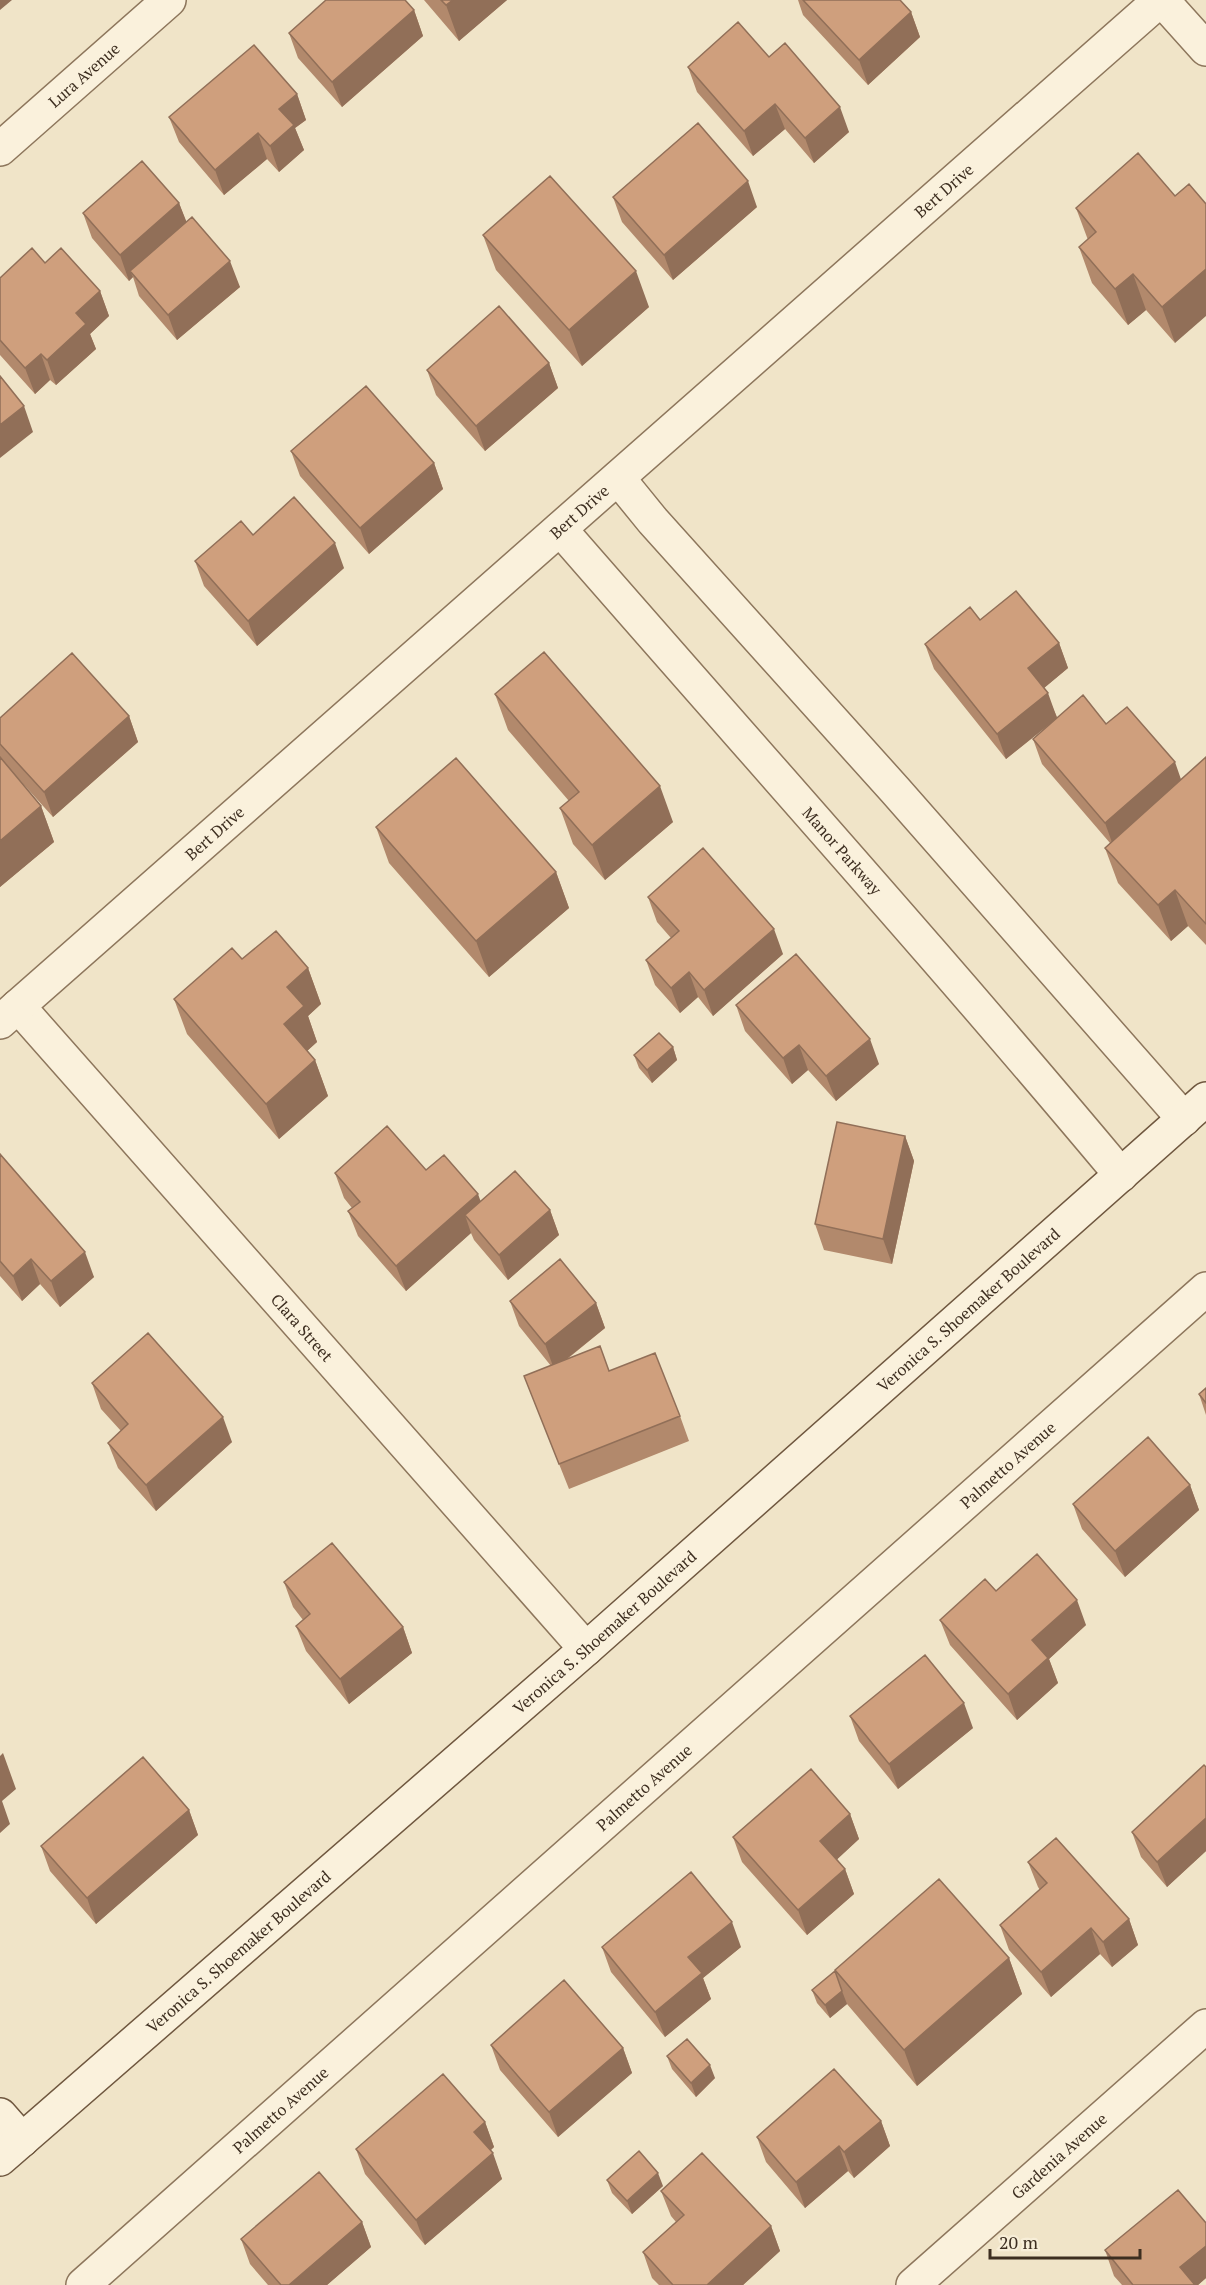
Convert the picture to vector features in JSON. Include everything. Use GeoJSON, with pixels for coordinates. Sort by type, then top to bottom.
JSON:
{"type":"FeatureCollection","features":[{"type":"Feature","properties":{"kind":"street","name":"Lura Avenue"},"geometry":{"type":"LineString","coordinates":[[0,149],[169,0]]}},
{"type":"Feature","properties":{"kind":"street"},"geometry":{"type":"LineString","coordinates":[[1161,0],[1206,49]]}},
{"type":"Feature","properties":{"kind":"street","name":"Bert Drive"},"geometry":{"type":"LineString","coordinates":[[9,1014],[1161,0]]}},
{"type":"Feature","properties":{"kind":"street"},"geometry":{"type":"LineString","coordinates":[[618,478],[653,521],[895,790],[1195,1109]]}},
{"type":"Feature","properties":{"kind":"street","name":"Manor Parkway"},"geometry":{"type":"LineString","coordinates":[[560,529],[845,857],[953,976],[1121,1175]]}},
{"type":"Feature","properties":{"kind":"street","name":"Clara Street"},"geometry":{"type":"LineString","coordinates":[[9,1014],[586,1649]]}},
{"type":"Feature","properties":{"kind":"street","name":"Veronica S. Shoemaker Boulevard"},"geometry":{"type":"LineString","coordinates":[[11,2150],[586,1649],[1195,1109]]}},
{"type":"Feature","properties":{"kind":"street","name":"Palmetto Avenue"},"geometry":{"type":"LineString","coordinates":[[83,2285],[1206,1289]]}},
{"type":"Feature","properties":{"kind":"street","name":"Gardenia Avenue"},"geometry":{"type":"LineString","coordinates":[[913,2285],[1206,2026]]}},
{"type":"Feature","properties":{"kind":"street"},"geometry":{"type":"LineString","coordinates":[[0,2115],[11,2150]]}},
{"type":"Feature","properties":{"kind":"building"},"geometry":{"type":"Polygon","coordinates":[[[326,0],[405,0],[414,10],[332,82],[289,33],[326,0]]]}},
{"type":"Feature","properties":{"kind":"building"},"geometry":{"type":"Polygon","coordinates":[[[441,0],[453,0],[446,5],[441,0]]]}},
{"type":"Feature","properties":{"kind":"building"},"geometry":{"type":"Polygon","coordinates":[[[803,0],[900,0],[911,12],[859,60],[803,0]]]}},
{"type":"Feature","properties":{"kind":"building"},"geometry":{"type":"Polygon","coordinates":[[[738,22],[769,57],[785,43],[840,107],[805,138],[775,104],[744,131],[688,67],[738,22]]]}},
{"type":"Feature","properties":{"kind":"building"},"geometry":{"type":"Polygon","coordinates":[[[254,45],[297,94],[279,109],[294,125],[270,146],[258,133],[215,170],[169,117],[254,45]]]}},
{"type":"Feature","properties":{"kind":"building"},"geometry":{"type":"Polygon","coordinates":[[[698,123],[748,181],[664,255],[613,197],[698,123]]]}},
{"type":"Feature","properties":{"kind":"building"},"geometry":{"type":"Polygon","coordinates":[[[1138,153],[1175,196],[1189,184],[1206,204],[1206,269],[1162,307],[1133,274],[1115,289],[1079,247],[1096,232],[1076,208],[1138,153]]]}},
{"type":"Feature","properties":{"kind":"building"},"geometry":{"type":"Polygon","coordinates":[[[142,161],[179,203],[120,255],[83,213],[142,161]]]}},
{"type":"Feature","properties":{"kind":"building"},"geometry":{"type":"Polygon","coordinates":[[[550,176],[636,271],[569,330],[483,235],[550,176]]]}},
{"type":"Feature","properties":{"kind":"building"},"geometry":{"type":"Polygon","coordinates":[[[192,217],[230,261],[168,315],[130,271],[192,217]]]}},
{"type":"Feature","properties":{"kind":"building"},"geometry":{"type":"Polygon","coordinates":[[[32,248],[45,263],[61,248],[100,291],[76,313],[86,324],[47,360],[41,354],[25,368],[0,340],[0,278],[32,248]]]}},
{"type":"Feature","properties":{"kind":"building"},"geometry":{"type":"Polygon","coordinates":[[[499,306],[549,363],[476,426],[427,370],[499,306]]]}},
{"type":"Feature","properties":{"kind":"building"},"geometry":{"type":"Polygon","coordinates":[[[0,376],[24,406],[0,425],[0,376]]]}},
{"type":"Feature","properties":{"kind":"building"},"geometry":{"type":"Polygon","coordinates":[[[366,386],[434,463],[360,528],[291,451],[366,386]]]}},
{"type":"Feature","properties":{"kind":"building"},"geometry":{"type":"Polygon","coordinates":[[[294,497],[335,543],[248,621],[195,561],[241,521],[253,535],[294,497]]]}},
{"type":"Feature","properties":{"kind":"building"},"geometry":{"type":"Polygon","coordinates":[[[1016,591],[1059,643],[1028,668],[1048,693],[997,734],[925,644],[970,607],[980,620],[1016,591]]]}},
{"type":"Feature","properties":{"kind":"building"},"geometry":{"type":"Polygon","coordinates":[[[544,652],[660,786],[592,845],[560,808],[579,792],[495,694],[544,652]]]}},
{"type":"Feature","properties":{"kind":"building"},"geometry":{"type":"Polygon","coordinates":[[[72,653],[129,716],[44,792],[0,744],[0,718],[72,653]]]}},
{"type":"Feature","properties":{"kind":"building"},"geometry":{"type":"Polygon","coordinates":[[[1083,695],[1106,724],[1127,707],[1175,762],[1105,823],[1033,739],[1083,695]]]}},
{"type":"Feature","properties":{"kind":"building"},"geometry":{"type":"Polygon","coordinates":[[[0,757],[41,806],[0,841],[0,757]]]}},
{"type":"Feature","properties":{"kind":"building"},"geometry":{"type":"Polygon","coordinates":[[[1206,757],[1206,924],[1175,890],[1158,905],[1105,848],[1206,757]]]}},
{"type":"Feature","properties":{"kind":"building"},"geometry":{"type":"Polygon","coordinates":[[[456,758],[556,872],[476,941],[376,827],[456,758]]]}},
{"type":"Feature","properties":{"kind":"building"},"geometry":{"type":"Polygon","coordinates":[[[703,848],[774,929],[704,990],[689,972],[671,988],[646,960],[679,931],[648,897],[703,848]]]}},
{"type":"Feature","properties":{"kind":"building"},"geometry":{"type":"Polygon","coordinates":[[[276,931],[308,968],[287,987],[304,1006],[284,1024],[315,1060],[266,1104],[174,999],[232,948],[242,959],[276,931]]]}},
{"type":"Feature","properties":{"kind":"building"},"geometry":{"type":"Polygon","coordinates":[[[796,954],[870,1039],[826,1076],[799,1045],[783,1058],[736,1005],[796,954]]]}},
{"type":"Feature","properties":{"kind":"building"},"geometry":{"type":"Polygon","coordinates":[[[659,1033],[673,1047],[647,1070],[634,1055],[659,1033]]]}},
{"type":"Feature","properties":{"kind":"building"},"geometry":{"type":"Polygon","coordinates":[[[837,1122],[905,1136],[883,1239],[815,1224],[837,1122]]]}},
{"type":"Feature","properties":{"kind":"building"},"geometry":{"type":"Polygon","coordinates":[[[387,1126],[426,1170],[444,1155],[478,1194],[396,1266],[348,1211],[360,1202],[335,1173],[387,1126]]]}},
{"type":"Feature","properties":{"kind":"building"},"geometry":{"type":"Polygon","coordinates":[[[0,1154],[85,1252],[51,1281],[31,1259],[13,1276],[0,1261],[0,1154]]]}},
{"type":"Feature","properties":{"kind":"building"},"geometry":{"type":"Polygon","coordinates":[[[515,1171],[550,1210],[499,1255],[465,1215],[515,1171]]]}},
{"type":"Feature","properties":{"kind":"building"},"geometry":{"type":"Polygon","coordinates":[[[560,1259],[596,1303],[545,1344],[510,1301],[560,1259]]]}},
{"type":"Feature","properties":{"kind":"building"},"geometry":{"type":"Polygon","coordinates":[[[148,1333],[223,1417],[146,1485],[108,1443],[128,1424],[92,1383],[148,1333]]]}},
{"type":"Feature","properties":{"kind":"building"},"geometry":{"type":"Polygon","coordinates":[[[600,1346],[609,1371],[655,1353],[680,1416],[559,1464],[524,1376],[600,1346]]]}},
{"type":"Feature","properties":{"kind":"building"},"geometry":{"type":"Polygon","coordinates":[[[1206,1388],[1206,1403],[1199,1394],[1206,1388]]]}},
{"type":"Feature","properties":{"kind":"building"},"geometry":{"type":"Polygon","coordinates":[[[1148,1437],[1190,1485],[1115,1551],[1073,1504],[1148,1437]]]}},
{"type":"Feature","properties":{"kind":"building"},"geometry":{"type":"Polygon","coordinates":[[[332,1543],[403,1627],[340,1679],[296,1626],[310,1614],[284,1582],[332,1543]]]}},
{"type":"Feature","properties":{"kind":"building"},"geometry":{"type":"Polygon","coordinates":[[[1037,1554],[1077,1600],[1032,1640],[1048,1658],[1008,1694],[940,1620],[985,1579],[996,1591],[1037,1554]]]}},
{"type":"Feature","properties":{"kind":"building"},"geometry":{"type":"Polygon","coordinates":[[[925,1655],[964,1703],[889,1764],[850,1716],[925,1655]]]}},
{"type":"Feature","properties":{"kind":"building"},"geometry":{"type":"Polygon","coordinates":[[[143,1757],[189,1810],[87,1898],[41,1846],[143,1757]]]}},
{"type":"Feature","properties":{"kind":"building"},"geometry":{"type":"Polygon","coordinates":[[[1204,1765],[1206,1767],[1206,1818],[1157,1862],[1132,1832],[1204,1765]]]}},
{"type":"Feature","properties":{"kind":"building"},"geometry":{"type":"Polygon","coordinates":[[[811,1769],[850,1814],[820,1841],[845,1869],[798,1910],[733,1837],[811,1769]]]}},
{"type":"Feature","properties":{"kind":"building"},"geometry":{"type":"Polygon","coordinates":[[[1056,1838],[1129,1919],[1103,1942],[1091,1928],[1041,1972],[1000,1925],[1047,1883],[1028,1862],[1056,1838]]]}},
{"type":"Feature","properties":{"kind":"building"},"geometry":{"type":"Polygon","coordinates":[[[691,1872],[732,1922],[688,1957],[702,1973],[655,2012],[602,1947],[691,1872]]]}},
{"type":"Feature","properties":{"kind":"building"},"geometry":{"type":"Polygon","coordinates":[[[939,1879],[1009,1958],[904,2050],[835,1970],[939,1879]]]}},
{"type":"Feature","properties":{"kind":"building"},"geometry":{"type":"Polygon","coordinates":[[[835,1971],[842,1991],[825,2005],[812,1990],[835,1971]]]}},
{"type":"Feature","properties":{"kind":"building"},"geometry":{"type":"Polygon","coordinates":[[[564,1980],[623,2048],[549,2112],[491,2045],[564,1980]]]}},
{"type":"Feature","properties":{"kind":"building"},"geometry":{"type":"Polygon","coordinates":[[[687,2039],[710,2065],[691,2083],[667,2056],[687,2039]]]}},
{"type":"Feature","properties":{"kind":"building"},"geometry":{"type":"Polygon","coordinates":[[[834,2069],[881,2121],[844,2152],[839,2146],[796,2182],[757,2137],[834,2069]]]}},
{"type":"Feature","properties":{"kind":"building"},"geometry":{"type":"Polygon","coordinates":[[[443,2074],[485,2122],[474,2132],[493,2153],[416,2220],[356,2149],[443,2074]]]}},
{"type":"Feature","properties":{"kind":"building"},"geometry":{"type":"Polygon","coordinates":[[[639,2151],[658,2173],[627,2201],[607,2180],[639,2151]]]}},
{"type":"Feature","properties":{"kind":"building"},"geometry":{"type":"Polygon","coordinates":[[[702,2153],[771,2226],[707,2285],[673,2285],[643,2252],[684,2215],[661,2191],[702,2153]]]}},
{"type":"Feature","properties":{"kind":"building"},"geometry":{"type":"Polygon","coordinates":[[[319,2172],[362,2222],[289,2285],[281,2285],[241,2239],[319,2172]]]}},
{"type":"Feature","properties":{"kind":"building"},"geometry":{"type":"Polygon","coordinates":[[[1178,2190],[1206,2223],[1206,2246],[1180,2267],[1195,2285],[1133,2285],[1105,2250],[1178,2190]]]}}]}
